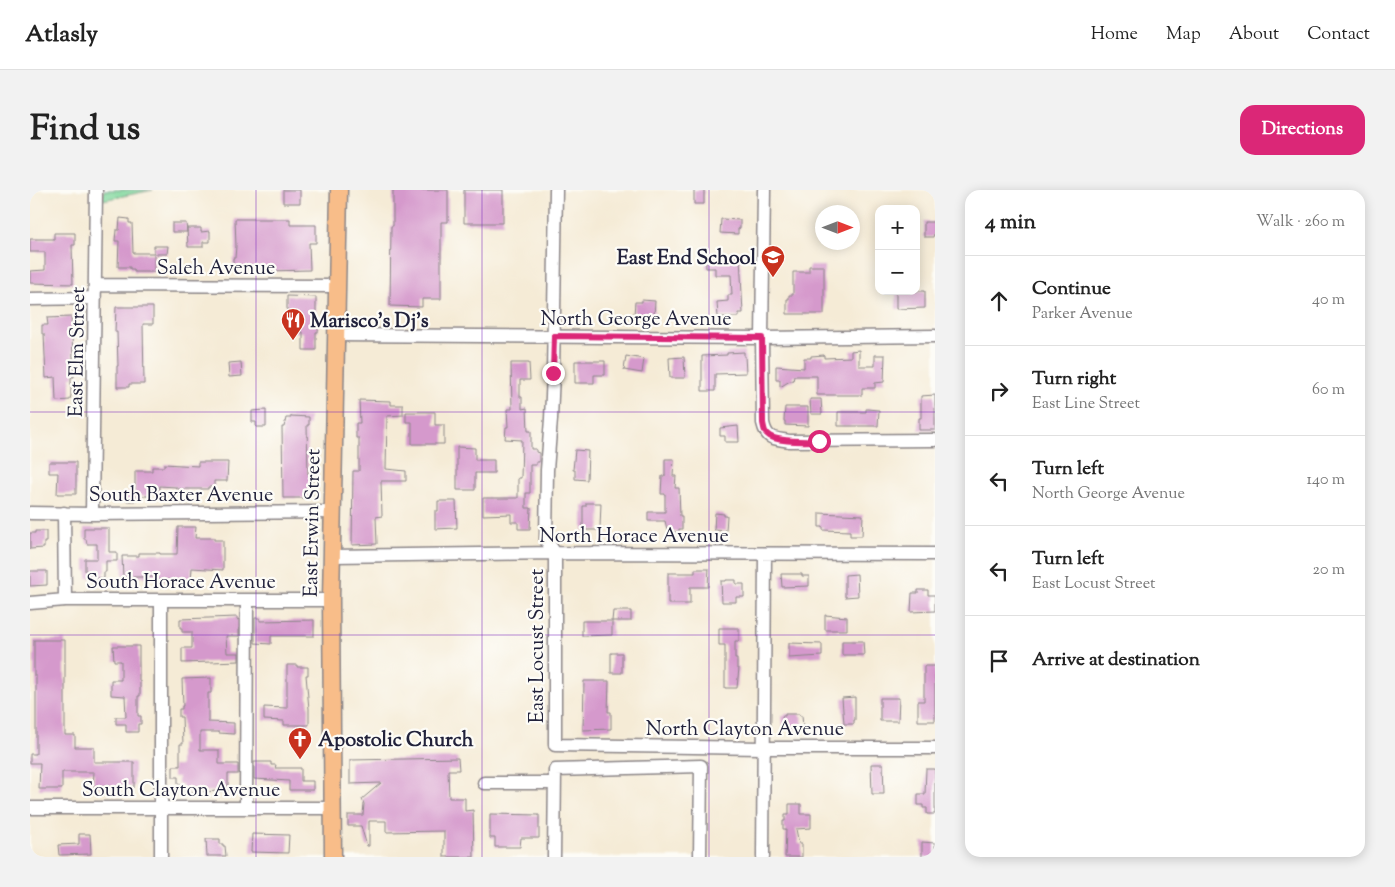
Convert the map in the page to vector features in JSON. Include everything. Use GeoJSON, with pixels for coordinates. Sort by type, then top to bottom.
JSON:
{"type":"FeatureCollection","features":[{"type":"Feature","properties":{"kind":"main road","name":"East Erwin Street"},"geometry":{"type":"LineString","coordinates":[[333,857],[331,600],[339,190]]}},
{"type":"Feature","properties":{"kind":"street","name":"East Elm Street"},"geometry":{"type":"LineString","coordinates":[[92,514],[96,190]]}},
{"type":"Feature","properties":{"kind":"street","name":"East Locust Street"},"geometry":{"type":"LineString","coordinates":[[555,745],[555,553],[546,540],[547,470],[554,336],[556,190]]}},
{"type":"Feature","properties":{"kind":"street"},"geometry":{"type":"LineString","coordinates":[[764,190],[762,338],[763,423],[766,433],[769,436],[789,441],[935,440]]}},
{"type":"Feature","properties":{"kind":"street","name":"Saleh Avenue"},"geometry":{"type":"LineString","coordinates":[[95,285],[336,286]]}},
{"type":"Feature","properties":{"kind":"street"},"geometry":{"type":"LineString","coordinates":[[30,299],[95,298]]}},
{"type":"Feature","properties":{"kind":"street","name":"North George Avenue"},"geometry":{"type":"LineString","coordinates":[[336,335],[762,338],[935,336]]}},
{"type":"Feature","properties":{"kind":"street","name":"South Baxter Avenue"},"geometry":{"type":"LineString","coordinates":[[30,513],[333,512]]}},
{"type":"Feature","properties":{"kind":"street"},"geometry":{"type":"LineString","coordinates":[[64,513],[65,600]]}},
{"type":"Feature","properties":{"kind":"street","name":"North Horace Avenue"},"geometry":{"type":"LineString","coordinates":[[333,556],[555,553],[935,554]]}},
{"type":"Feature","properties":{"kind":"street"},"geometry":{"type":"LineString","coordinates":[[763,857],[765,554]]}},
{"type":"Feature","properties":{"kind":"street","name":"South Horace Avenue"},"geometry":{"type":"LineString","coordinates":[[30,603],[65,600],[331,600]]}},
{"type":"Feature","properties":{"kind":"street"},"geometry":{"type":"LineString","coordinates":[[161,600],[161,857]]}},
{"type":"Feature","properties":{"kind":"street"},"geometry":{"type":"LineString","coordinates":[[246,808],[247,600]]}},
{"type":"Feature","properties":{"kind":"street","name":"North Clayton Avenue"},"geometry":{"type":"LineString","coordinates":[[555,745],[935,748]]}},
{"type":"Feature","properties":{"kind":"street"},"geometry":{"type":"LineString","coordinates":[[554,857],[554,770],[701,766],[700,857]]}},
{"type":"Feature","properties":{"kind":"street"},"geometry":{"type":"LineString","coordinates":[[484,782],[554,783]]}},
{"type":"Feature","properties":{"kind":"street","name":"South Clayton Avenue"},"geometry":{"type":"LineString","coordinates":[[30,808],[333,808]]}},
{"type":"Feature","properties":{"kind":"green space"},"geometry":{"type":"Polygon","coordinates":[[[104,190],[153,190],[103,200],[104,190]]]}},
{"type":"Feature","properties":{"kind":"building"},"geometry":{"type":"Polygon","coordinates":[[[283,190],[300,190],[300,203],[283,203],[283,190]]]}},
{"type":"Feature","properties":{"kind":"building"},"geometry":{"type":"Polygon","coordinates":[[[393,190],[448,190],[448,222],[441,222],[441,299],[422,299],[422,307],[390,306],[393,190]]]}},
{"type":"Feature","properties":{"kind":"building"},"geometry":{"type":"Polygon","coordinates":[[[464,190],[503,190],[503,223],[464,223],[464,190]]]}},
{"type":"Feature","properties":{"kind":"building"},"geometry":{"type":"Polygon","coordinates":[[[694,190],[704,190],[704,204],[694,204],[694,190]]]}},
{"type":"Feature","properties":{"kind":"building"},"geometry":{"type":"Polygon","coordinates":[[[120,218],[129,219],[129,223],[132,223],[133,253],[154,253],[154,246],[168,246],[167,254],[154,254],[154,272],[134,272],[134,269],[130,269],[130,267],[118,267],[119,241],[115,241],[116,230],[119,230],[120,218]]]}},
{"type":"Feature","properties":{"kind":"building"},"geometry":{"type":"Polygon","coordinates":[[[235,219],[290,219],[290,225],[316,225],[316,243],[309,243],[310,270],[267,271],[267,268],[233,268],[236,246],[235,219]]]}},
{"type":"Feature","properties":{"kind":"building"},"geometry":{"type":"Polygon","coordinates":[[[721,219],[740,220],[738,234],[720,233],[721,219]]]}},
{"type":"Feature","properties":{"kind":"building"},"geometry":{"type":"Polygon","coordinates":[[[924,222],[935,222],[935,234],[933,237],[924,237],[924,222]]]}},
{"type":"Feature","properties":{"kind":"building"},"geometry":{"type":"Polygon","coordinates":[[[172,223],[186,223],[187,232],[172,232],[172,223]]]}},
{"type":"Feature","properties":{"kind":"building"},"geometry":{"type":"Polygon","coordinates":[[[187,228],[201,228],[201,232],[210,231],[210,242],[203,242],[203,247],[188,247],[187,228]]]}},
{"type":"Feature","properties":{"kind":"building"},"geometry":{"type":"Polygon","coordinates":[[[54,233],[75,233],[75,245],[72,245],[73,284],[30,283],[30,271],[45,270],[45,252],[30,252],[30,239],[54,239],[54,233]]]}},
{"type":"Feature","properties":{"kind":"building"},"geometry":{"type":"Polygon","coordinates":[[[740,257],[743,313],[739,313],[739,317],[718,317],[717,302],[728,301],[728,295],[732,295],[731,275],[715,275],[715,268],[706,268],[706,258],[740,257]]]}},
{"type":"Feature","properties":{"kind":"building"},"geometry":{"type":"Polygon","coordinates":[[[809,266],[824,266],[824,314],[787,314],[787,299],[789,299],[789,295],[793,295],[793,272],[809,272],[809,266]]]}},
{"type":"Feature","properties":{"kind":"building"},"geometry":{"type":"Polygon","coordinates":[[[920,291],[925,291],[925,308],[896,309],[896,295],[920,295],[920,291]]]}},
{"type":"Feature","properties":{"kind":"building"},"geometry":{"type":"Polygon","coordinates":[[[287,296],[316,297],[316,322],[319,322],[318,332],[316,332],[316,350],[303,350],[303,332],[287,332],[287,296]]]}},
{"type":"Feature","properties":{"kind":"building"},"geometry":{"type":"Polygon","coordinates":[[[642,300],[655,301],[654,316],[634,315],[635,302],[642,302],[642,300]]]}},
{"type":"Feature","properties":{"kind":"building"},"geometry":{"type":"Polygon","coordinates":[[[116,307],[153,307],[153,324],[143,324],[144,384],[129,384],[129,387],[117,387],[116,307]]]}},
{"type":"Feature","properties":{"kind":"building"},"geometry":{"type":"Polygon","coordinates":[[[71,317],[74,377],[71,377],[71,395],[70,400],[56,401],[55,377],[46,378],[42,325],[48,325],[47,318],[71,317]]]}},
{"type":"Feature","properties":{"kind":"building"},"geometry":{"type":"Polygon","coordinates":[[[859,350],[859,366],[875,366],[875,355],[885,355],[884,382],[875,383],[875,388],[862,388],[862,395],[817,395],[817,376],[794,376],[793,381],[780,387],[780,380],[776,380],[776,366],[804,368],[804,358],[824,355],[824,358],[851,357],[851,351],[859,350]]]}},
{"type":"Feature","properties":{"kind":"building"},"geometry":{"type":"Polygon","coordinates":[[[744,352],[746,373],[715,374],[715,391],[702,391],[702,356],[744,352]]]}},
{"type":"Feature","properties":{"kind":"building"},"geometry":{"type":"Polygon","coordinates":[[[626,356],[644,359],[642,373],[624,370],[626,356]]]}},
{"type":"Feature","properties":{"kind":"building"},"geometry":{"type":"Polygon","coordinates":[[[684,357],[685,378],[670,378],[669,358],[684,357]]]}},
{"type":"Feature","properties":{"kind":"building"},"geometry":{"type":"Polygon","coordinates":[[[575,361],[605,361],[605,375],[594,375],[594,383],[575,383],[575,361]]]}},
{"type":"Feature","properties":{"kind":"building"},"geometry":{"type":"Polygon","coordinates":[[[241,362],[242,376],[229,377],[228,363],[241,362]]]}},
{"type":"Feature","properties":{"kind":"building"},"geometry":{"type":"Polygon","coordinates":[[[511,363],[529,363],[530,380],[520,380],[520,397],[522,397],[522,409],[527,408],[528,431],[531,431],[531,449],[536,449],[536,452],[539,453],[539,462],[536,462],[536,465],[530,465],[530,493],[526,493],[526,508],[531,508],[530,529],[518,529],[518,522],[511,522],[511,514],[483,515],[483,498],[518,498],[518,478],[521,478],[522,440],[505,439],[506,427],[508,427],[507,409],[512,409],[511,363]]]}},
{"type":"Feature","properties":{"kind":"building"},"geometry":{"type":"Polygon","coordinates":[[[935,395],[935,430],[919,430],[921,396],[935,395]]]}},
{"type":"Feature","properties":{"kind":"building"},"geometry":{"type":"Polygon","coordinates":[[[810,399],[821,399],[822,414],[811,414],[810,399]]]}},
{"type":"Feature","properties":{"kind":"building"},"geometry":{"type":"Polygon","coordinates":[[[359,400],[391,401],[391,405],[403,405],[403,415],[387,416],[386,469],[406,471],[406,481],[381,481],[382,516],[376,517],[377,544],[352,545],[353,471],[359,471],[359,438],[356,438],[356,423],[360,423],[359,400]]]}},
{"type":"Feature","properties":{"kind":"building"},"geometry":{"type":"Polygon","coordinates":[[[785,407],[808,407],[808,426],[785,425],[785,407]]]}},
{"type":"Feature","properties":{"kind":"building"},"geometry":{"type":"Polygon","coordinates":[[[866,409],[879,410],[878,426],[838,426],[838,412],[866,412],[866,409]]]}},
{"type":"Feature","properties":{"kind":"building"},"geometry":{"type":"Polygon","coordinates":[[[266,410],[266,427],[256,427],[256,422],[252,422],[252,411],[266,410]]]}},
{"type":"Feature","properties":{"kind":"building"},"geometry":{"type":"Polygon","coordinates":[[[406,412],[435,412],[435,425],[444,425],[444,444],[412,444],[412,422],[406,422],[406,412]]]}},
{"type":"Feature","properties":{"kind":"building"},"geometry":{"type":"Polygon","coordinates":[[[291,416],[309,417],[309,425],[307,425],[308,474],[312,474],[312,498],[283,498],[282,427],[284,427],[286,418],[291,418],[291,416]]]}},
{"type":"Feature","properties":{"kind":"building"},"geometry":{"type":"Polygon","coordinates":[[[738,426],[739,442],[725,442],[725,436],[720,436],[720,428],[738,426]]]}},
{"type":"Feature","properties":{"kind":"building"},"geometry":{"type":"Polygon","coordinates":[[[457,447],[475,448],[475,460],[494,460],[494,473],[475,473],[475,490],[457,490],[457,447]]]}},
{"type":"Feature","properties":{"kind":"building"},"geometry":{"type":"Polygon","coordinates":[[[575,450],[588,451],[587,480],[575,479],[575,470],[573,470],[575,450]]]}},
{"type":"Feature","properties":{"kind":"building"},"geometry":{"type":"Polygon","coordinates":[[[665,459],[674,459],[673,476],[676,476],[675,488],[679,488],[680,516],[682,516],[682,529],[679,529],[679,532],[670,532],[665,521],[648,521],[648,512],[665,512],[665,494],[661,494],[662,476],[665,476],[665,459]]]}},
{"type":"Feature","properties":{"kind":"building"},"geometry":{"type":"Polygon","coordinates":[[[49,462],[76,462],[76,494],[57,494],[58,473],[49,473],[49,462]]]}},
{"type":"Feature","properties":{"kind":"building"},"geometry":{"type":"Polygon","coordinates":[[[198,462],[228,462],[227,481],[214,481],[214,487],[208,487],[208,489],[176,489],[176,487],[159,486],[159,492],[150,492],[150,496],[135,496],[135,501],[126,501],[126,492],[135,492],[135,471],[152,471],[152,467],[164,467],[164,464],[198,466],[198,462]]]}},
{"type":"Feature","properties":{"kind":"building"},"geometry":{"type":"Polygon","coordinates":[[[438,501],[456,501],[457,528],[435,529],[435,511],[438,511],[438,501]]]}},
{"type":"Feature","properties":{"kind":"building"},"geometry":{"type":"Polygon","coordinates":[[[586,503],[601,503],[599,530],[583,530],[583,506],[586,506],[586,503]]]}},
{"type":"Feature","properties":{"kind":"building"},"geometry":{"type":"Polygon","coordinates":[[[715,513],[727,516],[726,531],[714,530],[715,513]]]}},
{"type":"Feature","properties":{"kind":"building"},"geometry":{"type":"Polygon","coordinates":[[[819,513],[863,515],[862,536],[850,536],[850,531],[823,530],[823,527],[819,527],[819,513]]]}},
{"type":"Feature","properties":{"kind":"building"},"geometry":{"type":"Polygon","coordinates":[[[178,527],[196,527],[195,538],[223,540],[223,570],[192,568],[191,582],[184,583],[175,583],[175,580],[156,580],[156,577],[123,577],[122,556],[139,556],[139,553],[177,554],[178,527]]]}},
{"type":"Feature","properties":{"kind":"building"},"geometry":{"type":"Polygon","coordinates":[[[84,528],[109,528],[109,552],[117,552],[117,561],[106,561],[104,578],[87,578],[85,559],[97,559],[97,544],[87,544],[86,539],[84,539],[84,528]]]}},
{"type":"Feature","properties":{"kind":"building"},"geometry":{"type":"Polygon","coordinates":[[[35,531],[46,531],[44,548],[30,549],[30,533],[35,533],[35,531]]]}},
{"type":"Feature","properties":{"kind":"building"},"geometry":{"type":"Polygon","coordinates":[[[695,569],[709,569],[708,587],[690,587],[690,604],[668,604],[668,573],[695,573],[695,569]]]}},
{"type":"Feature","properties":{"kind":"building"},"geometry":{"type":"Polygon","coordinates":[[[30,571],[47,571],[47,585],[30,586],[30,571]]]}},
{"type":"Feature","properties":{"kind":"building"},"geometry":{"type":"Polygon","coordinates":[[[781,574],[809,576],[809,586],[782,587],[781,574]]]}},
{"type":"Feature","properties":{"kind":"building"},"geometry":{"type":"Polygon","coordinates":[[[857,574],[858,596],[845,597],[845,575],[857,574]]]}},
{"type":"Feature","properties":{"kind":"building"},"geometry":{"type":"Polygon","coordinates":[[[736,580],[736,584],[744,584],[744,597],[736,597],[736,602],[722,602],[721,581],[736,580]]]}},
{"type":"Feature","properties":{"kind":"building"},"geometry":{"type":"Polygon","coordinates":[[[918,590],[928,590],[928,595],[935,595],[935,611],[911,612],[912,593],[918,593],[918,590]]]}},
{"type":"Feature","properties":{"kind":"building"},"geometry":{"type":"Polygon","coordinates":[[[613,611],[631,611],[631,621],[612,621],[613,611]]]}},
{"type":"Feature","properties":{"kind":"building"},"geometry":{"type":"Polygon","coordinates":[[[825,615],[847,617],[847,630],[825,630],[825,615]]]}},
{"type":"Feature","properties":{"kind":"building"},"geometry":{"type":"Polygon","coordinates":[[[237,617],[237,620],[239,619],[239,636],[226,636],[227,653],[239,653],[239,661],[182,663],[182,648],[192,648],[192,632],[182,632],[180,619],[237,617]]]}},
{"type":"Feature","properties":{"kind":"building"},"geometry":{"type":"Polygon","coordinates":[[[255,618],[260,618],[260,621],[314,620],[314,636],[271,636],[271,644],[255,643],[255,618]]]}},
{"type":"Feature","properties":{"kind":"building"},"geometry":{"type":"Polygon","coordinates":[[[582,621],[612,621],[612,635],[582,636],[582,621]]]}},
{"type":"Feature","properties":{"kind":"building"},"geometry":{"type":"Polygon","coordinates":[[[719,628],[739,628],[739,641],[735,641],[735,659],[737,659],[737,668],[739,668],[737,688],[725,688],[725,645],[719,645],[719,628]]]}},
{"type":"Feature","properties":{"kind":"building"},"geometry":{"type":"Polygon","coordinates":[[[34,640],[65,640],[65,735],[75,735],[75,747],[94,747],[94,762],[134,762],[134,787],[93,786],[94,772],[62,772],[62,789],[39,789],[40,763],[30,763],[30,754],[36,754],[34,640]]]}},
{"type":"Feature","properties":{"kind":"building"},"geometry":{"type":"Polygon","coordinates":[[[842,641],[863,641],[864,655],[842,655],[842,641]]]}},
{"type":"Feature","properties":{"kind":"building"},"geometry":{"type":"Polygon","coordinates":[[[789,643],[822,644],[822,656],[789,658],[789,643]]]}},
{"type":"Feature","properties":{"kind":"building"},"geometry":{"type":"Polygon","coordinates":[[[113,646],[139,646],[140,696],[138,696],[138,716],[141,716],[141,724],[138,724],[138,732],[126,732],[126,724],[116,724],[116,717],[126,717],[125,696],[111,695],[111,680],[121,680],[121,661],[114,661],[113,646]]]}},
{"type":"Feature","properties":{"kind":"building"},"geometry":{"type":"Polygon","coordinates":[[[611,653],[622,653],[622,673],[611,673],[611,653]]]}},
{"type":"Feature","properties":{"kind":"building"},"geometry":{"type":"Polygon","coordinates":[[[287,665],[308,667],[308,675],[306,675],[309,725],[284,725],[284,721],[264,720],[264,707],[287,708],[287,665]]]}},
{"type":"Feature","properties":{"kind":"building"},"geometry":{"type":"Polygon","coordinates":[[[924,666],[935,666],[935,721],[918,721],[918,701],[924,701],[924,666]]]}},
{"type":"Feature","properties":{"kind":"building"},"geometry":{"type":"Polygon","coordinates":[[[211,678],[211,693],[208,693],[208,722],[234,723],[234,734],[200,732],[200,750],[219,750],[219,764],[238,764],[238,774],[228,774],[228,791],[184,792],[182,784],[178,784],[178,777],[173,777],[173,766],[180,766],[180,744],[183,744],[182,717],[179,717],[179,709],[182,709],[183,706],[182,679],[211,678]]]}},
{"type":"Feature","properties":{"kind":"building"},"geometry":{"type":"Polygon","coordinates":[[[584,681],[609,681],[608,712],[611,712],[611,729],[583,730],[584,681]]]}},
{"type":"Feature","properties":{"kind":"building"},"geometry":{"type":"Polygon","coordinates":[[[855,697],[854,724],[844,724],[842,698],[855,697]]]}},
{"type":"Feature","properties":{"kind":"building"},"geometry":{"type":"Polygon","coordinates":[[[880,698],[899,698],[898,721],[880,721],[880,698]]]}},
{"type":"Feature","properties":{"kind":"building"},"geometry":{"type":"Polygon","coordinates":[[[785,714],[799,714],[802,716],[803,727],[800,727],[800,729],[785,729],[782,716],[785,716],[785,714]]]}},
{"type":"Feature","properties":{"kind":"building"},"geometry":{"type":"Polygon","coordinates":[[[458,758],[459,770],[448,770],[449,798],[465,798],[465,811],[473,810],[474,857],[444,857],[444,831],[386,832],[386,821],[369,821],[369,846],[367,846],[361,826],[348,826],[348,815],[363,815],[364,804],[362,799],[381,783],[350,784],[350,760],[458,758]]]}},
{"type":"Feature","properties":{"kind":"building"},"geometry":{"type":"Polygon","coordinates":[[[254,762],[271,762],[271,765],[276,765],[275,768],[301,768],[301,781],[313,781],[313,790],[289,790],[289,781],[254,779],[254,762]]]}},
{"type":"Feature","properties":{"kind":"building"},"geometry":{"type":"Polygon","coordinates":[[[871,764],[883,764],[884,794],[872,794],[871,764]]]}},
{"type":"Feature","properties":{"kind":"building"},"geometry":{"type":"Polygon","coordinates":[[[926,769],[935,769],[935,814],[927,814],[927,808],[923,808],[923,805],[918,805],[918,794],[925,794],[926,769]]]}},
{"type":"Feature","properties":{"kind":"building"},"geometry":{"type":"Polygon","coordinates":[[[789,804],[801,804],[801,814],[811,814],[811,828],[796,829],[799,844],[802,844],[802,857],[785,857],[786,829],[783,829],[783,821],[785,821],[785,814],[789,814],[789,804]]]}},
{"type":"Feature","properties":{"kind":"building"},"geometry":{"type":"Polygon","coordinates":[[[490,814],[539,815],[539,838],[521,838],[520,847],[495,847],[495,838],[490,838],[490,814]]]}},
{"type":"Feature","properties":{"kind":"building"},"geometry":{"type":"Polygon","coordinates":[[[79,834],[90,834],[91,854],[59,855],[58,845],[79,844],[79,834]]]}},
{"type":"Feature","properties":{"kind":"building"},"geometry":{"type":"Polygon","coordinates":[[[252,834],[289,835],[288,853],[251,852],[252,834]]]}},
{"type":"Feature","properties":{"kind":"building"},"geometry":{"type":"Polygon","coordinates":[[[206,839],[220,839],[220,844],[225,846],[226,856],[207,856],[206,839]]]}},
{"type":"Feature","properties":{"kind":"building"},"geometry":{"type":"Polygon","coordinates":[[[922,842],[935,843],[935,857],[922,857],[922,842]]]}},
{"type":"Feature","properties":{"kind":"place","name":"East End School"},"geometry":{"type":"Point","coordinates":[773,278]}},
{"type":"Feature","properties":{"kind":"place","name":"Marisco's Dj's"},"geometry":{"type":"Point","coordinates":[293,341]}},
{"type":"Feature","properties":{"kind":"place","name":"Apostolic Church"},"geometry":{"type":"Point","coordinates":[300,760]}},
{"type":"Feature","properties":{"kind":"route"},"geometry":{"type":"LineString","coordinates":[[553,373],[554,336],[762,338],[763,423],[766,433],[776,439],[789,441],[819,441]]}}]}
